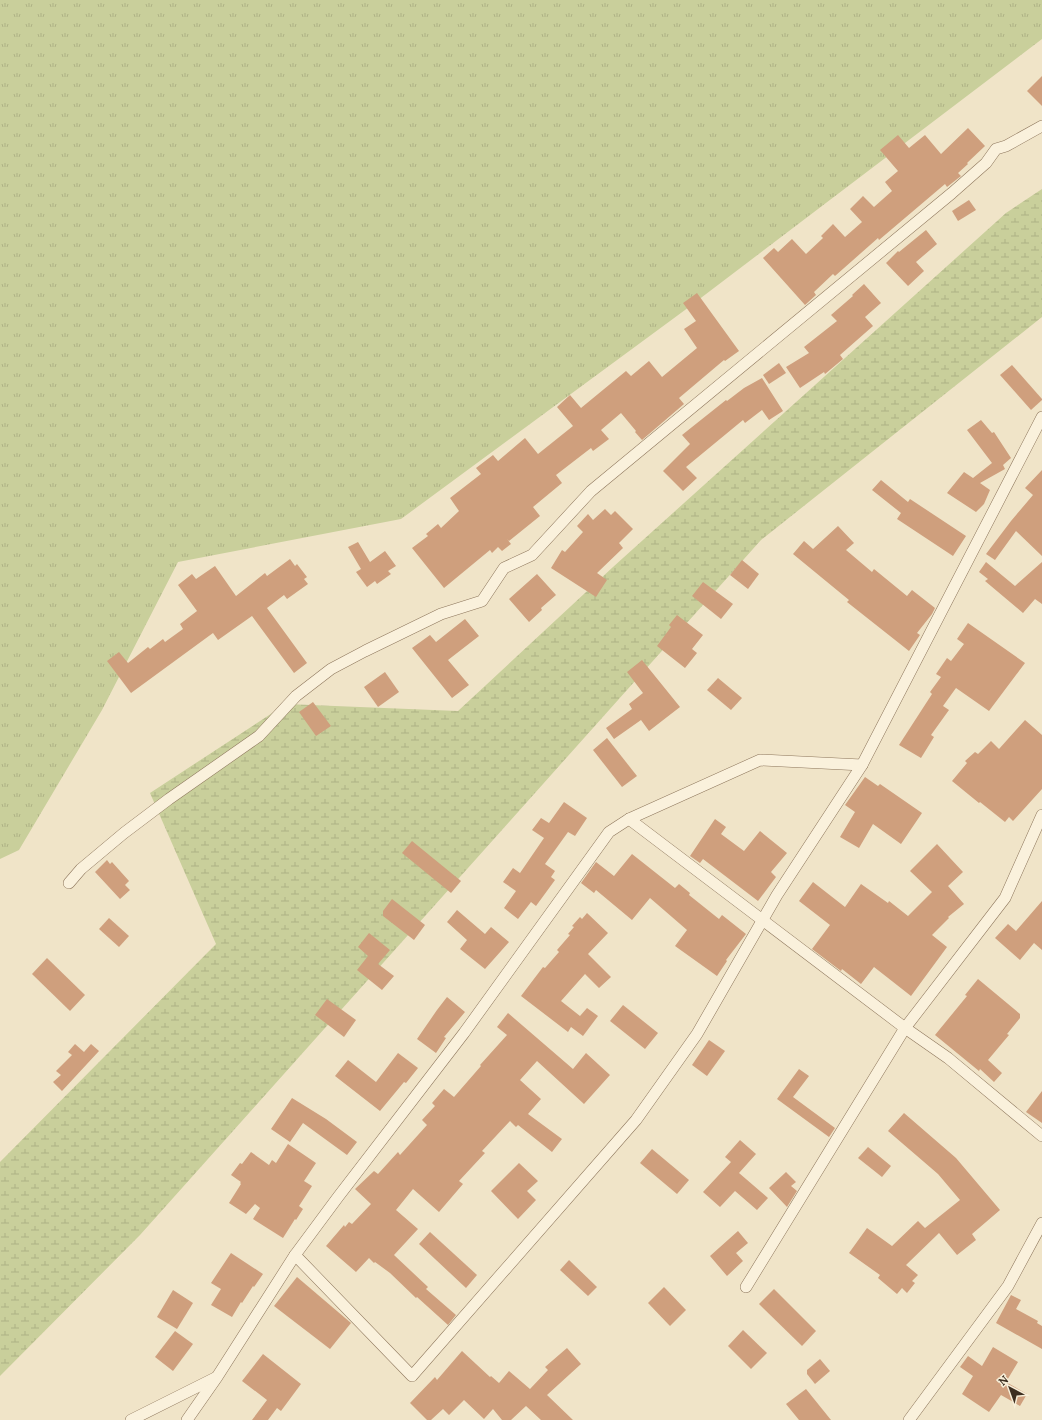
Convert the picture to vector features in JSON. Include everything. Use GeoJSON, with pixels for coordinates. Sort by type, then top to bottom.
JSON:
{"type":"FeatureCollection","features":[{"type":"Feature","properties":{"kind":"street"},"geometry":{"type":"LineString","coordinates":[[69,883],[81,869],[124,833],[169,799],[259,736],[296,696],[331,669],[441,614],[482,601],[504,568],[532,555],[591,491],[946,198],[986,163],[996,149],[1006,146],[1042,126]]}},
{"type":"Feature","properties":{"kind":"street"},"geometry":{"type":"LineString","coordinates":[[295,1255],[412,1376],[636,1120],[697,1034],[777,895],[862,766],[1042,417]]}},
{"type":"Feature","properties":{"kind":"street"},"geometry":{"type":"LineString","coordinates":[[187,1420],[217,1377],[295,1255],[464,1034],[610,832],[629,819],[760,760],[862,766]]}},
{"type":"Feature","properties":{"kind":"street"},"geometry":{"type":"LineString","coordinates":[[746,1287],[905,1028],[1005,898],[1042,815]]}},
{"type":"Feature","properties":{"kind":"street"},"geometry":{"type":"LineString","coordinates":[[629,819],[905,1028],[948,1058],[1042,1136]]}},
{"type":"Feature","properties":{"kind":"street"},"geometry":{"type":"LineString","coordinates":[[910,1420],[1008,1286],[1042,1223]]}},
{"type":"Feature","properties":{"kind":"street"},"geometry":{"type":"LineString","coordinates":[[131,1420],[217,1377]]}},
{"type":"Feature","properties":{"kind":"green space"},"geometry":{"type":"Polygon","coordinates":[[[0,0],[1042,0],[1042,39],[685,310],[401,519],[178,562],[102,710],[19,850],[0,859],[0,0]]]}},
{"type":"Feature","properties":{"kind":"green space"},"geometry":{"type":"Polygon","coordinates":[[[1042,189],[1042,317],[761,540],[140,1235],[0,1376],[0,1162],[216,944],[150,793],[286,704],[458,711],[613,567],[1006,213],[1042,189]]]}},
{"type":"Feature","properties":{"kind":"building"},"geometry":{"type":"Polygon","coordinates":[[[1042,76],[1042,106],[1027,91],[1042,76]]]}},
{"type":"Feature","properties":{"kind":"building"},"geometry":{"type":"Polygon","coordinates":[[[968,128],[985,146],[958,173],[961,176],[947,187],[945,184],[879,240],[878,238],[835,276],[833,274],[814,292],[816,295],[805,305],[763,258],[774,248],[778,252],[792,239],[806,254],[823,238],[821,236],[833,224],[845,237],[862,222],[850,209],[863,196],[874,207],[892,191],[885,182],[898,171],[880,150],[898,135],[909,148],[925,135],[941,154],[968,128]]]}},
{"type":"Feature","properties":{"kind":"building"},"geometry":{"type":"Polygon","coordinates":[[[969,200],[976,210],[958,221],[952,211],[969,200]]]}},
{"type":"Feature","properties":{"kind":"building"},"geometry":{"type":"Polygon","coordinates":[[[926,230],[937,244],[916,262],[924,271],[908,286],[886,263],[898,251],[899,252],[926,230]]]}},
{"type":"Feature","properties":{"kind":"building"},"geometry":{"type":"Polygon","coordinates":[[[864,284],[881,303],[865,317],[873,326],[840,355],[843,359],[825,374],[824,372],[800,388],[786,367],[809,353],[804,347],[837,321],[831,315],[853,296],[852,295],[864,284]]]}},
{"type":"Feature","properties":{"kind":"building"},"geometry":{"type":"Polygon","coordinates":[[[697,293],[739,351],[725,361],[724,360],[679,398],[684,404],[642,440],[621,413],[601,430],[609,439],[593,451],[591,448],[556,475],[562,483],[533,507],[540,516],[509,541],[507,539],[511,544],[502,551],[498,547],[492,553],[490,550],[444,588],[412,548],[428,536],[426,534],[438,524],[441,528],[459,511],[450,498],[481,474],[476,468],[493,455],[498,461],[525,438],[538,454],[573,426],[557,407],[570,395],[581,408],[626,371],[631,376],[649,361],[662,377],[697,348],[684,329],[696,321],[683,303],[697,293]]]}},
{"type":"Feature","properties":{"kind":"building"},"geometry":{"type":"Polygon","coordinates":[[[779,363],[786,373],[769,384],[763,375],[779,363]]]}},
{"type":"Feature","properties":{"kind":"building"},"geometry":{"type":"Polygon","coordinates":[[[1012,365],[1042,399],[1031,410],[1000,375],[1012,365]]]}},
{"type":"Feature","properties":{"kind":"building"},"geometry":{"type":"Polygon","coordinates":[[[762,378],[783,411],[769,420],[762,410],[745,423],[743,420],[686,467],[697,478],[683,491],[663,471],[690,444],[682,435],[726,400],[727,401],[744,388],[762,378]]]}},
{"type":"Feature","properties":{"kind":"building"},"geometry":{"type":"Polygon","coordinates":[[[981,420],[992,433],[994,432],[1011,458],[1003,465],[1005,469],[980,483],[990,490],[984,504],[976,512],[947,493],[964,472],[973,478],[992,463],[967,430],[981,420]]]}},
{"type":"Feature","properties":{"kind":"building"},"geometry":{"type":"Polygon","coordinates":[[[1042,470],[1042,556],[1016,531],[995,560],[986,554],[1033,495],[1025,488],[1042,470]]]}},
{"type":"Feature","properties":{"kind":"building"},"geometry":{"type":"Polygon","coordinates":[[[881,480],[908,502],[910,499],[966,536],[953,556],[897,519],[901,513],[872,490],[881,480]]]}},
{"type":"Feature","properties":{"kind":"building"},"geometry":{"type":"Polygon","coordinates":[[[605,509],[611,515],[615,511],[633,529],[619,543],[623,548],[597,573],[607,580],[596,597],[551,568],[562,550],[565,552],[583,532],[577,526],[588,514],[593,520],[605,509]]]}},
{"type":"Feature","properties":{"kind":"building"},"geometry":{"type":"Polygon","coordinates":[[[838,526],[854,543],[846,550],[872,572],[874,569],[907,596],[912,590],[935,608],[917,633],[920,635],[909,651],[847,602],[849,600],[793,554],[804,541],[813,549],[838,526]]]}},
{"type":"Feature","properties":{"kind":"building"},"geometry":{"type":"Polygon","coordinates":[[[358,542],[370,562],[385,551],[396,566],[388,571],[391,574],[377,584],[375,581],[367,587],[356,572],[361,569],[348,547],[358,542]]]}},
{"type":"Feature","properties":{"kind":"building"},"geometry":{"type":"Polygon","coordinates":[[[290,559],[295,566],[297,564],[307,577],[304,579],[308,584],[287,599],[284,595],[267,608],[307,663],[294,673],[252,616],[218,640],[213,633],[131,693],[107,661],[119,652],[128,663],[148,647],[150,649],[163,639],[165,642],[183,629],[180,624],[197,611],[178,585],[192,574],[196,579],[215,566],[236,596],[265,573],[267,576],[290,559]]]}},
{"type":"Feature","properties":{"kind":"building"},"geometry":{"type":"Polygon","coordinates":[[[742,560],[759,574],[748,589],[730,575],[742,560]]]}},
{"type":"Feature","properties":{"kind":"building"},"geometry":{"type":"Polygon","coordinates":[[[986,562],[1015,586],[1042,562],[1042,604],[1035,599],[1023,613],[985,581],[988,579],[979,572],[986,562]]]}},
{"type":"Feature","properties":{"kind":"building"},"geometry":{"type":"Polygon","coordinates":[[[537,574],[556,595],[541,608],[542,610],[529,622],[509,599],[537,574]]]}},
{"type":"Feature","properties":{"kind":"building"},"geometry":{"type":"Polygon","coordinates":[[[703,582],[733,604],[721,619],[692,596],[703,582]]]}},
{"type":"Feature","properties":{"kind":"building"},"geometry":{"type":"Polygon","coordinates":[[[677,615],[703,635],[692,649],[697,653],[685,668],[657,646],[671,627],[669,625],[677,615]]]}},
{"type":"Feature","properties":{"kind":"building"},"geometry":{"type":"Polygon","coordinates":[[[465,619],[479,636],[448,660],[469,685],[452,698],[412,648],[430,635],[436,642],[465,619]]]}},
{"type":"Feature","properties":{"kind":"building"},"geometry":{"type":"Polygon","coordinates":[[[968,623],[1025,663],[989,711],[956,688],[943,706],[949,710],[931,735],[934,737],[921,758],[899,745],[932,694],[930,692],[941,677],[936,674],[947,658],[951,661],[964,644],[957,639],[968,623]]]}},
{"type":"Feature","properties":{"kind":"building"},"geometry":{"type":"Polygon","coordinates":[[[642,660],[680,707],[649,731],[641,720],[614,739],[606,728],[632,709],[629,704],[643,693],[627,672],[642,660]]]}},
{"type":"Feature","properties":{"kind":"building"},"geometry":{"type":"Polygon","coordinates":[[[385,672],[399,692],[378,707],[364,687],[385,672]]]}},
{"type":"Feature","properties":{"kind":"building"},"geometry":{"type":"Polygon","coordinates":[[[718,678],[742,698],[731,710],[707,690],[718,678]]]}},
{"type":"Feature","properties":{"kind":"building"},"geometry":{"type":"Polygon","coordinates":[[[313,702],[331,726],[316,736],[299,712],[313,702]]]}},
{"type":"Feature","properties":{"kind":"building"},"geometry":{"type":"Polygon","coordinates":[[[1025,720],[1042,735],[1042,789],[1013,821],[1009,817],[1005,822],[952,781],[967,763],[965,761],[975,752],[978,754],[991,741],[999,749],[1025,720]]]}},
{"type":"Feature","properties":{"kind":"building"},"geometry":{"type":"Polygon","coordinates":[[[607,738],[637,776],[622,787],[593,750],[607,738]]]}},
{"type":"Feature","properties":{"kind":"building"},"geometry":{"type":"Polygon","coordinates":[[[865,777],[878,786],[880,784],[922,813],[901,844],[873,824],[859,848],[840,837],[855,812],[845,805],[865,777]]]}},
{"type":"Feature","properties":{"kind":"building"},"geometry":{"type":"Polygon","coordinates":[[[564,802],[587,818],[575,836],[568,832],[545,864],[555,871],[551,877],[555,880],[536,906],[531,902],[518,919],[504,908],[516,891],[503,882],[513,868],[520,873],[544,838],[532,830],[541,818],[549,823],[564,802]]]}},
{"type":"Feature","properties":{"kind":"building"},"geometry":{"type":"Polygon","coordinates":[[[715,819],[726,827],[721,834],[744,851],[760,831],[787,853],[771,872],[776,877],[758,901],[703,859],[700,863],[690,856],[715,819]]]}},
{"type":"Feature","properties":{"kind":"building"},"geometry":{"type":"Polygon","coordinates":[[[412,841],[461,881],[451,893],[402,853],[412,841]]]}},
{"type":"Feature","properties":{"kind":"building"},"geometry":{"type":"Polygon","coordinates":[[[937,844],[963,872],[948,886],[964,904],[948,917],[949,918],[932,935],[947,947],[911,996],[874,967],[861,984],[812,949],[830,925],[799,901],[813,882],[845,907],[861,884],[888,903],[889,901],[908,916],[932,892],[910,871],[937,844]]]}},
{"type":"Feature","properties":{"kind":"building"},"geometry":{"type":"Polygon","coordinates":[[[632,854],[675,888],[679,884],[690,893],[689,895],[719,919],[722,915],[746,934],[726,960],[727,961],[717,976],[675,946],[687,930],[650,898],[632,920],[596,890],[594,893],[581,883],[596,862],[614,876],[632,854]]]}},
{"type":"Feature","properties":{"kind":"building"},"geometry":{"type":"Polygon","coordinates":[[[107,860],[110,864],[112,862],[129,881],[125,885],[130,890],[120,899],[95,872],[107,860]]]}},
{"type":"Feature","properties":{"kind":"building"},"geometry":{"type":"Polygon","coordinates":[[[392,899],[425,925],[414,940],[383,916],[383,911],[392,899]]]}},
{"type":"Feature","properties":{"kind":"building"},"geometry":{"type":"Polygon","coordinates":[[[1042,901],[1042,950],[1034,943],[1020,960],[995,938],[1008,924],[1016,931],[1042,901]]]}},
{"type":"Feature","properties":{"kind":"building"},"geometry":{"type":"Polygon","coordinates":[[[457,910],[485,934],[491,927],[509,942],[485,969],[460,949],[467,940],[447,922],[457,910]]]}},
{"type":"Feature","properties":{"kind":"building"},"geometry":{"type":"Polygon","coordinates":[[[587,913],[608,933],[588,954],[611,977],[599,988],[585,974],[561,1001],[580,1016],[587,1008],[598,1016],[583,1036],[571,1027],[568,1032],[521,996],[543,967],[545,968],[559,952],[557,950],[570,935],[568,934],[574,927],[572,926],[580,917],[582,919],[587,913]]]}},
{"type":"Feature","properties":{"kind":"building"},"geometry":{"type":"Polygon","coordinates":[[[109,918],[129,936],[119,947],[99,929],[109,918]]]}},
{"type":"Feature","properties":{"kind":"building"},"geometry":{"type":"Polygon","coordinates":[[[369,933],[390,950],[378,964],[394,976],[382,990],[357,970],[368,956],[358,947],[369,933]]]}},
{"type":"Feature","properties":{"kind":"building"},"geometry":{"type":"Polygon","coordinates":[[[47,958],[85,995],[70,1011],[32,974],[47,958]]]}},
{"type":"Feature","properties":{"kind":"building"},"geometry":{"type":"Polygon","coordinates":[[[978,979],[1020,1014],[1020,1018],[1007,1034],[1009,1035],[988,1060],[1002,1073],[994,1082],[980,1069],[979,1071],[935,1035],[967,996],[965,995],[978,979]]]}},
{"type":"Feature","properties":{"kind":"building"},"geometry":{"type":"Polygon","coordinates":[[[447,997],[465,1012],[444,1037],[446,1038],[436,1053],[417,1039],[447,997]]]}},
{"type":"Feature","properties":{"kind":"building"},"geometry":{"type":"Polygon","coordinates":[[[327,999],[356,1020],[344,1037],[315,1015],[327,999]]]}},
{"type":"Feature","properties":{"kind":"building"},"geometry":{"type":"Polygon","coordinates":[[[623,1005],[658,1033],[645,1049],[610,1021],[623,1005]]]}},
{"type":"Feature","properties":{"kind":"building"},"geometry":{"type":"Polygon","coordinates":[[[508,1013],[573,1069],[586,1053],[610,1075],[584,1104],[537,1061],[520,1080],[541,1099],[528,1114],[562,1139],[552,1152],[518,1125],[516,1127],[510,1121],[482,1151],[485,1153],[459,1181],[463,1184],[439,1212],[413,1189],[396,1210],[418,1229],[394,1255],[428,1287],[426,1289],[456,1315],[448,1325],[417,1297],[416,1298],[390,1273],[369,1258],[356,1272],[326,1246],[344,1225],[345,1227],[349,1222],[352,1224],[371,1204],[355,1189],[374,1171],[378,1174],[398,1152],[400,1155],[427,1125],[422,1120],[435,1106],[432,1103],[444,1089],[454,1097],[507,1035],[497,1027],[508,1013]]]}},
{"type":"Feature","properties":{"kind":"building"},"geometry":{"type":"Polygon","coordinates":[[[709,1040],[725,1051],[707,1076],[692,1065],[709,1040]]]}},
{"type":"Feature","properties":{"kind":"building"},"geometry":{"type":"Polygon","coordinates":[[[75,1044],[84,1052],[91,1044],[99,1051],[62,1091],[53,1082],[61,1075],[56,1071],[72,1055],[68,1052],[75,1044]]]}},
{"type":"Feature","properties":{"kind":"building"},"geometry":{"type":"Polygon","coordinates":[[[398,1053],[418,1068],[406,1083],[404,1082],[380,1111],[335,1076],[348,1060],[376,1082],[398,1053]]]}},
{"type":"Feature","properties":{"kind":"building"},"geometry":{"type":"Polygon","coordinates":[[[799,1069],[809,1076],[793,1097],[835,1128],[829,1137],[777,1099],[799,1069]]]}},
{"type":"Feature","properties":{"kind":"building"},"geometry":{"type":"Polygon","coordinates":[[[1042,1091],[1042,1123],[1026,1112],[1042,1091]]]}},
{"type":"Feature","properties":{"kind":"building"},"geometry":{"type":"Polygon","coordinates":[[[292,1098],[326,1119],[357,1142],[347,1155],[303,1123],[290,1142],[271,1129],[292,1098]]]}},
{"type":"Feature","properties":{"kind":"building"},"geometry":{"type":"Polygon","coordinates":[[[904,1113],[956,1158],[1000,1210],[972,1234],[976,1240],[957,1255],[939,1233],[906,1265],[918,1275],[912,1281],[915,1283],[907,1293],[902,1288],[897,1294],[878,1278],[880,1275],[849,1253],[867,1228],[892,1246],[918,1221],[925,1228],[960,1200],[938,1174],[888,1131],[904,1113]]]}},
{"type":"Feature","properties":{"kind":"building"},"geometry":{"type":"Polygon","coordinates":[[[740,1140],[756,1154],[739,1173],[768,1198],[757,1210],[735,1191],[720,1207],[703,1192],[731,1162],[725,1157],[740,1140]]]}},
{"type":"Feature","properties":{"kind":"building"},"geometry":{"type":"Polygon","coordinates":[[[288,1144],[316,1163],[304,1181],[312,1186],[299,1206],[303,1209],[283,1238],[253,1219],[260,1208],[255,1204],[246,1214],[229,1203],[241,1184],[241,1182],[231,1175],[251,1152],[269,1165],[272,1160],[276,1163],[288,1144]]]}},
{"type":"Feature","properties":{"kind":"building"},"geometry":{"type":"Polygon","coordinates":[[[868,1147],[891,1166],[882,1177],[858,1158],[868,1147]]]}},
{"type":"Feature","properties":{"kind":"building"},"geometry":{"type":"Polygon","coordinates":[[[652,1149],[689,1180],[677,1194],[640,1163],[652,1149]]]}},
{"type":"Feature","properties":{"kind":"building"},"geometry":{"type":"Polygon","coordinates":[[[519,1163],[538,1181],[527,1191],[536,1200],[518,1219],[491,1191],[519,1163]]]}},
{"type":"Feature","properties":{"kind":"building"},"geometry":{"type":"Polygon","coordinates":[[[786,1172],[796,1182],[791,1186],[797,1191],[787,1207],[769,1188],[786,1172]]]}},
{"type":"Feature","properties":{"kind":"building"},"geometry":{"type":"Polygon","coordinates":[[[738,1231],[748,1243],[736,1253],[743,1261],[727,1276],[710,1256],[738,1231]]]}},
{"type":"Feature","properties":{"kind":"building"},"geometry":{"type":"Polygon","coordinates":[[[430,1232],[477,1275],[466,1288],[419,1244],[430,1232]]]}},
{"type":"Feature","properties":{"kind":"building"},"geometry":{"type":"Polygon","coordinates":[[[231,1253],[263,1274],[242,1303],[241,1302],[232,1317],[211,1305],[221,1289],[211,1283],[231,1253]]]}},
{"type":"Feature","properties":{"kind":"building"},"geometry":{"type":"Polygon","coordinates":[[[569,1260],[597,1287],[588,1296],[560,1270],[569,1260]]]}},
{"type":"Feature","properties":{"kind":"building"},"geometry":{"type":"Polygon","coordinates":[[[297,1277],[351,1323],[330,1349],[274,1306],[297,1277]]]}},
{"type":"Feature","properties":{"kind":"building"},"geometry":{"type":"Polygon","coordinates":[[[664,1287],[686,1310],[670,1326],[648,1303],[664,1287]]]}},
{"type":"Feature","properties":{"kind":"building"},"geometry":{"type":"Polygon","coordinates":[[[774,1289],[816,1331],[802,1346],[759,1304],[774,1289]]]}},
{"type":"Feature","properties":{"kind":"building"},"geometry":{"type":"Polygon","coordinates":[[[173,1290],[193,1303],[177,1329],[157,1317],[173,1290]]]}},
{"type":"Feature","properties":{"kind":"building"},"geometry":{"type":"Polygon","coordinates":[[[1011,1295],[1021,1300],[1016,1309],[1038,1321],[1037,1323],[1042,1326],[1042,1349],[996,1323],[1011,1295]]]}},
{"type":"Feature","properties":{"kind":"building"},"geometry":{"type":"Polygon","coordinates":[[[743,1330],[767,1353],[751,1369],[728,1346],[743,1330]]]}},
{"type":"Feature","properties":{"kind":"building"},"geometry":{"type":"Polygon","coordinates":[[[175,1331],[193,1344],[173,1371],[155,1357],[175,1331]]]}},
{"type":"Feature","properties":{"kind":"building"},"geometry":{"type":"Polygon","coordinates":[[[993,1347],[1018,1362],[1006,1382],[1027,1394],[1020,1406],[1001,1395],[989,1412],[962,1394],[973,1376],[960,1367],[968,1356],[982,1366],[993,1347]]]}},
{"type":"Feature","properties":{"kind":"building"},"geometry":{"type":"Polygon","coordinates":[[[567,1348],[581,1364],[547,1395],[573,1420],[541,1420],[526,1406],[511,1420],[502,1420],[493,1409],[484,1419],[464,1400],[449,1415],[443,1409],[431,1420],[427,1420],[410,1403],[435,1377],[437,1380],[462,1351],[490,1377],[491,1376],[499,1383],[509,1371],[530,1389],[548,1370],[545,1367],[567,1348]]]}},
{"type":"Feature","properties":{"kind":"building"},"geometry":{"type":"Polygon","coordinates":[[[263,1354],[301,1384],[281,1411],[277,1408],[268,1420],[252,1420],[267,1400],[242,1381],[263,1354]]]}},
{"type":"Feature","properties":{"kind":"building"},"geometry":{"type":"Polygon","coordinates":[[[820,1359],[830,1371],[815,1384],[807,1374],[807,1370],[820,1359]]]}},
{"type":"Feature","properties":{"kind":"building"},"geometry":{"type":"Polygon","coordinates":[[[806,1389],[831,1420],[799,1420],[786,1404],[806,1389]]]}}]}
